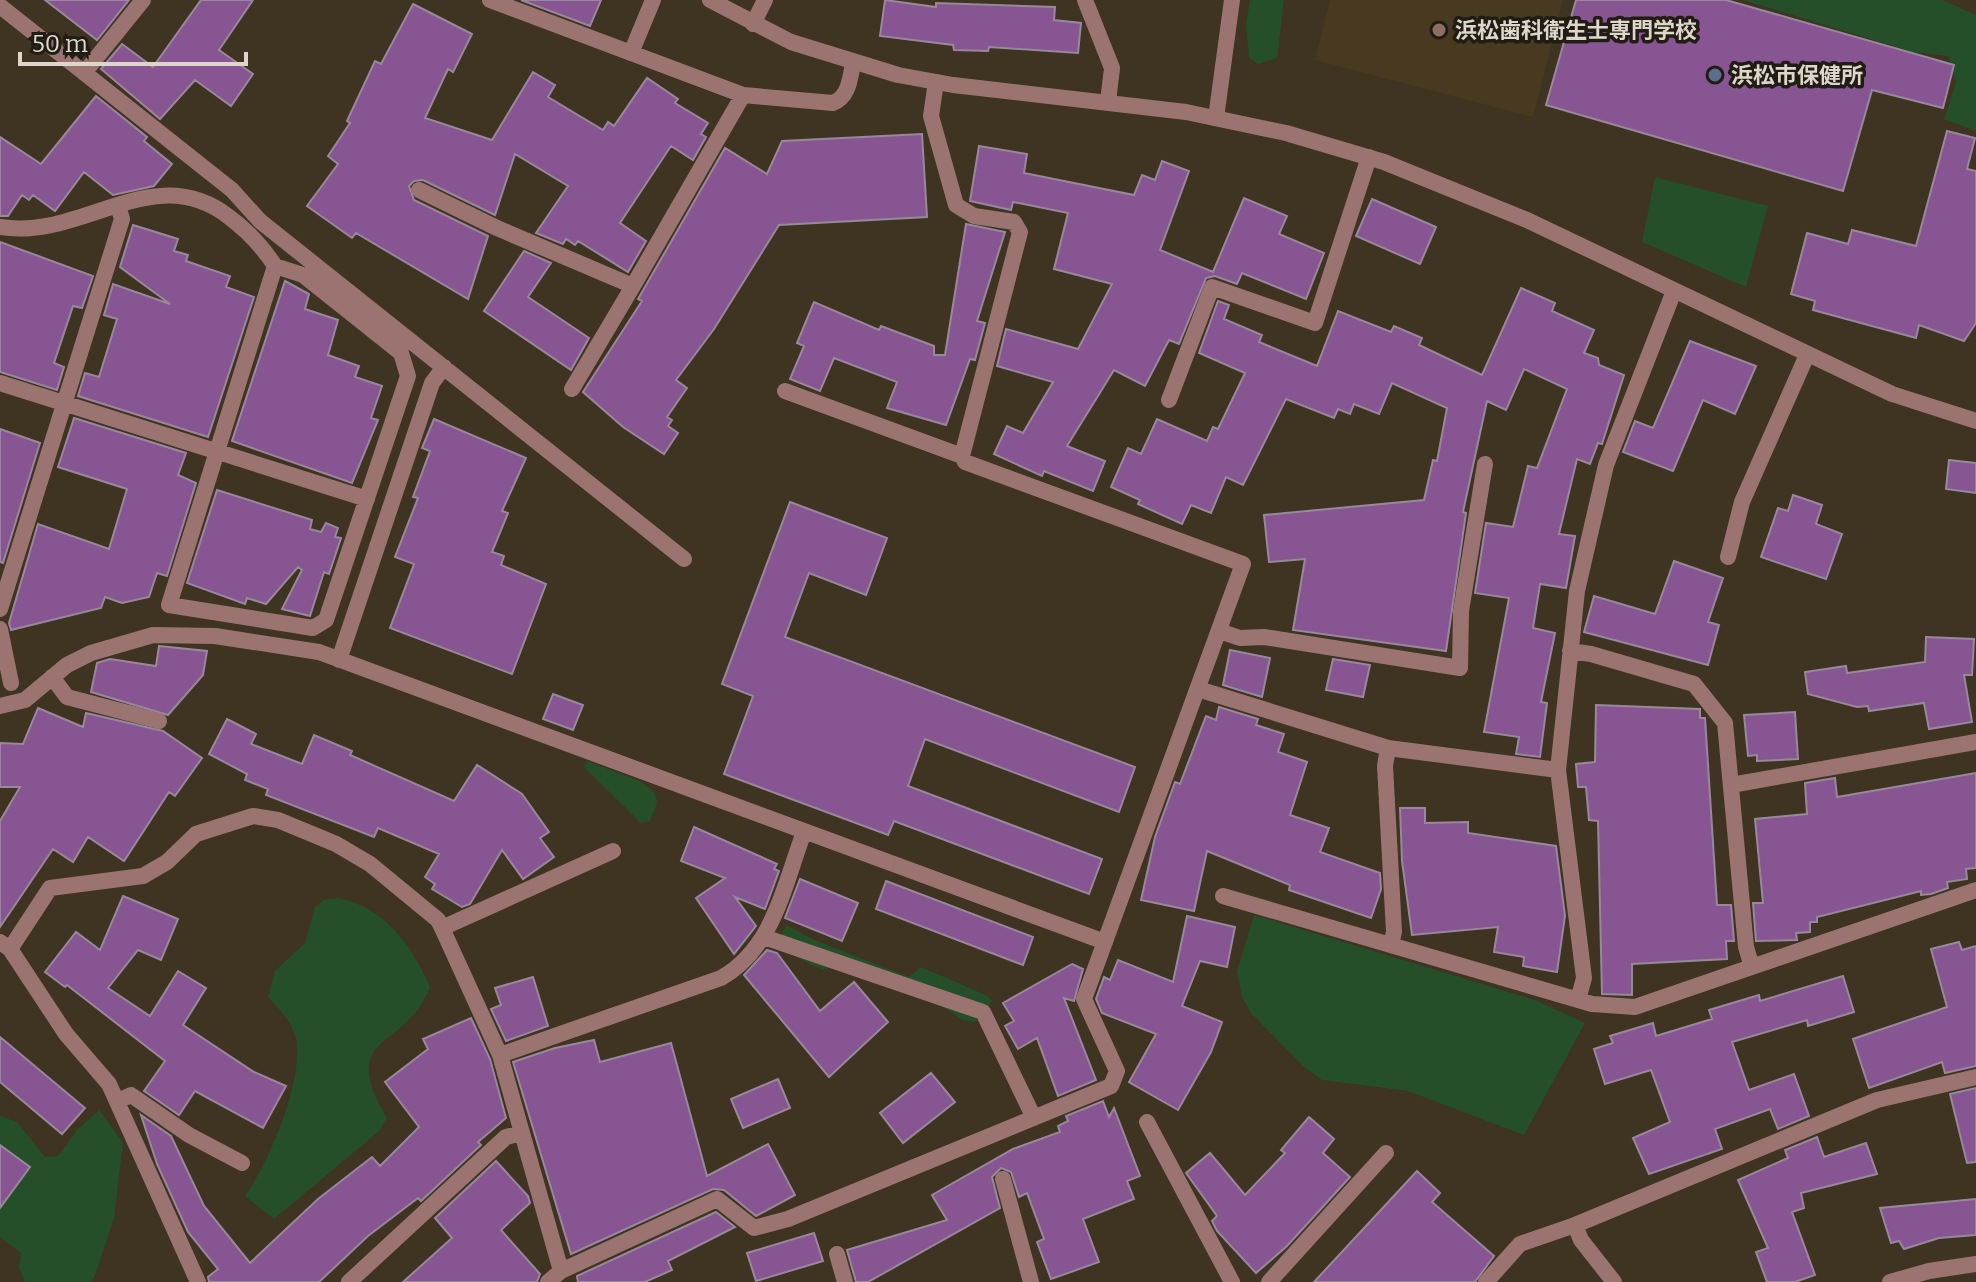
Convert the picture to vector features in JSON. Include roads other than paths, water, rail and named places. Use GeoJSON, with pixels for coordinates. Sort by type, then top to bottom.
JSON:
{"type":"FeatureCollection","features":[{"type":"Feature","properties":{"kind":"street"},"geometry":{"type":"LineString","coordinates":[[84,73],[143,0]]}},
{"type":"Feature","properties":{"kind":"street"},"geometry":{"type":"LineString","coordinates":[[490,0],[743,95],[833,103],[841,100],[846,91],[853,64]]}},
{"type":"Feature","properties":{"kind":"street"},"geometry":{"type":"LineString","coordinates":[[631,53],[653,0]]}},
{"type":"Feature","properties":{"kind":"street"},"geometry":{"type":"LineString","coordinates":[[710,0],[753,24],[853,64],[936,82],[1216,118],[1369,157],[1480,199],[1892,394],[1976,421]]}},
{"type":"Feature","properties":{"kind":"street"},"geometry":{"type":"LineString","coordinates":[[753,24],[765,0]]}},
{"type":"Feature","properties":{"kind":"street"},"geometry":{"type":"LineString","coordinates":[[1085,0],[1112,68],[1108,102]]}},
{"type":"Feature","properties":{"kind":"street"},"geometry":{"type":"LineString","coordinates":[[1216,118],[1232,0]]}},
{"type":"Feature","properties":{"kind":"street"},"geometry":{"type":"LineString","coordinates":[[0,6],[232,190],[260,221],[684,559]]}},
{"type":"Feature","properties":{"kind":"street"},"geometry":{"type":"LineString","coordinates":[[548,1282],[561,1271],[717,1199],[754,1228],[788,1219],[1111,1086],[1117,1071],[1084,999],[1243,564],[965,462],[962,456],[1020,232],[1014,222],[974,216],[956,205],[931,116],[936,82]]}},
{"type":"Feature","properties":{"kind":"street"},"geometry":{"type":"LineString","coordinates":[[572,389],[743,95]]}},
{"type":"Feature","properties":{"kind":"street"},"geometry":{"type":"LineString","coordinates":[[1169,400],[1212,287],[1315,323],[1369,157]]}},
{"type":"Feature","properties":{"kind":"street"},"geometry":{"type":"LineString","coordinates":[[218,208],[232,190]]}},
{"type":"Feature","properties":{"kind":"street"},"geometry":{"type":"LineString","coordinates":[[419,190],[633,286]]}},
{"type":"Feature","properties":{"kind":"street"},"geometry":{"type":"LineString","coordinates":[[0,227],[49,227],[172,193],[204,200],[257,240],[275,266],[303,275],[401,353],[408,376],[326,620],[313,628],[169,605],[275,266]]}},
{"type":"Feature","properties":{"kind":"street"},"geometry":{"type":"LineString","coordinates":[[0,609],[122,219],[118,206]]}},
{"type":"Feature","properties":{"kind":"street"},"geometry":{"type":"LineString","coordinates":[[1578,1000],[1584,978],[1558,770],[1577,591],[1606,465],[1674,291]]}},
{"type":"Feature","properties":{"kind":"street"},"geometry":{"type":"LineString","coordinates":[[1728,557],[1742,502],[1807,355]]}},
{"type":"Feature","properties":{"kind":"street"},"geometry":{"type":"LineString","coordinates":[[339,660],[432,383],[444,367]]}},
{"type":"Feature","properties":{"kind":"street"},"geometry":{"type":"LineString","coordinates":[[0,383],[367,499]]}},
{"type":"Feature","properties":{"kind":"street"},"geometry":{"type":"LineString","coordinates":[[785,391],[962,456]]}},
{"type":"Feature","properties":{"kind":"street"},"geometry":{"type":"LineString","coordinates":[[1219,631],[1240,638],[1264,637],[1460,668],[1461,611],[1485,464]]}},
{"type":"Feature","properties":{"kind":"street"},"geometry":{"type":"LineString","coordinates":[[0,629],[11,683]]}},
{"type":"Feature","properties":{"kind":"street"},"geometry":{"type":"LineString","coordinates":[[0,706],[25,700],[52,677],[91,653],[153,635],[215,636],[319,652],[1105,942]]}},
{"type":"Feature","properties":{"kind":"street"},"geometry":{"type":"LineString","coordinates":[[1570,651],[1591,654],[1694,684],[1725,723],[1746,947],[1752,967]]}},
{"type":"Feature","properties":{"kind":"street"},"geometry":{"type":"LineString","coordinates":[[52,677],[67,697],[159,721]]}},
{"type":"Feature","properties":{"kind":"street"},"geometry":{"type":"LineString","coordinates":[[1198,689],[1388,748],[1558,770]]}},
{"type":"Feature","properties":{"kind":"street"},"geometry":{"type":"LineString","coordinates":[[1731,785],[1976,742]]}},
{"type":"Feature","properties":{"kind":"street"},"geometry":{"type":"LineString","coordinates":[[1388,748],[1385,766],[1394,932],[1391,945]]}},
{"type":"Feature","properties":{"kind":"street"},"geometry":{"type":"LineString","coordinates":[[198,1282],[118,1101],[98,1069],[66,1034],[5,946],[50,888],[143,876],[167,862],[196,834],[253,816],[278,820],[359,856],[438,920],[500,1055],[561,1271]]}},
{"type":"Feature","properties":{"kind":"street"},"geometry":{"type":"LineString","coordinates":[[500,1055],[721,978],[741,966],[764,937],[804,832]]}},
{"type":"Feature","properties":{"kind":"street"},"geometry":{"type":"LineString","coordinates":[[442,928],[613,851]]}},
{"type":"Feature","properties":{"kind":"street"},"geometry":{"type":"LineString","coordinates":[[1223,896],[1578,1000],[1635,1007],[1976,890]]}},
{"type":"Feature","properties":{"kind":"street"},"geometry":{"type":"LineString","coordinates":[[764,937],[983,1012],[1034,1118]]}},
{"type":"Feature","properties":{"kind":"street"},"geometry":{"type":"LineString","coordinates":[[1486,1282],[1520,1244],[1575,1225],[1877,1100],[1976,1077]]}},
{"type":"Feature","properties":{"kind":"street"},"geometry":{"type":"LineString","coordinates":[[118,1101],[131,1095],[189,1135],[242,1163]]}},
{"type":"Feature","properties":{"kind":"street"},"geometry":{"type":"LineString","coordinates":[[1147,1122],[1232,1282]]}},
{"type":"Feature","properties":{"kind":"street"},"geometry":{"type":"LineString","coordinates":[[349,1282],[506,1137],[522,1133]]}},
{"type":"Feature","properties":{"kind":"street"},"geometry":{"type":"LineString","coordinates":[[1269,1282],[1386,1153]]}},
{"type":"Feature","properties":{"kind":"street"},"geometry":{"type":"LineString","coordinates":[[1003,1179],[1031,1282]]}},
{"type":"Feature","properties":{"kind":"street"},"geometry":{"type":"LineString","coordinates":[[1575,1225],[1581,1240],[1614,1282]]}},
{"type":"Feature","properties":{"kind":"street"},"geometry":{"type":"LineString","coordinates":[[837,1254],[845,1282]]}},
{"type":"Feature","properties":{"kind":"street"},"geometry":{"type":"LineString","coordinates":[[1890,1282],[1929,1271],[1976,1264]]}},
{"type":"Feature","properties":{"kind":"place","name":"浜松歯科衛生士専門学校"},"geometry":{"type":"Point","coordinates":[1439,30]}},
{"type":"Feature","properties":{"kind":"place","name":"浜松市保健所"},"geometry":{"type":"Point","coordinates":[1715,75]}}]}
